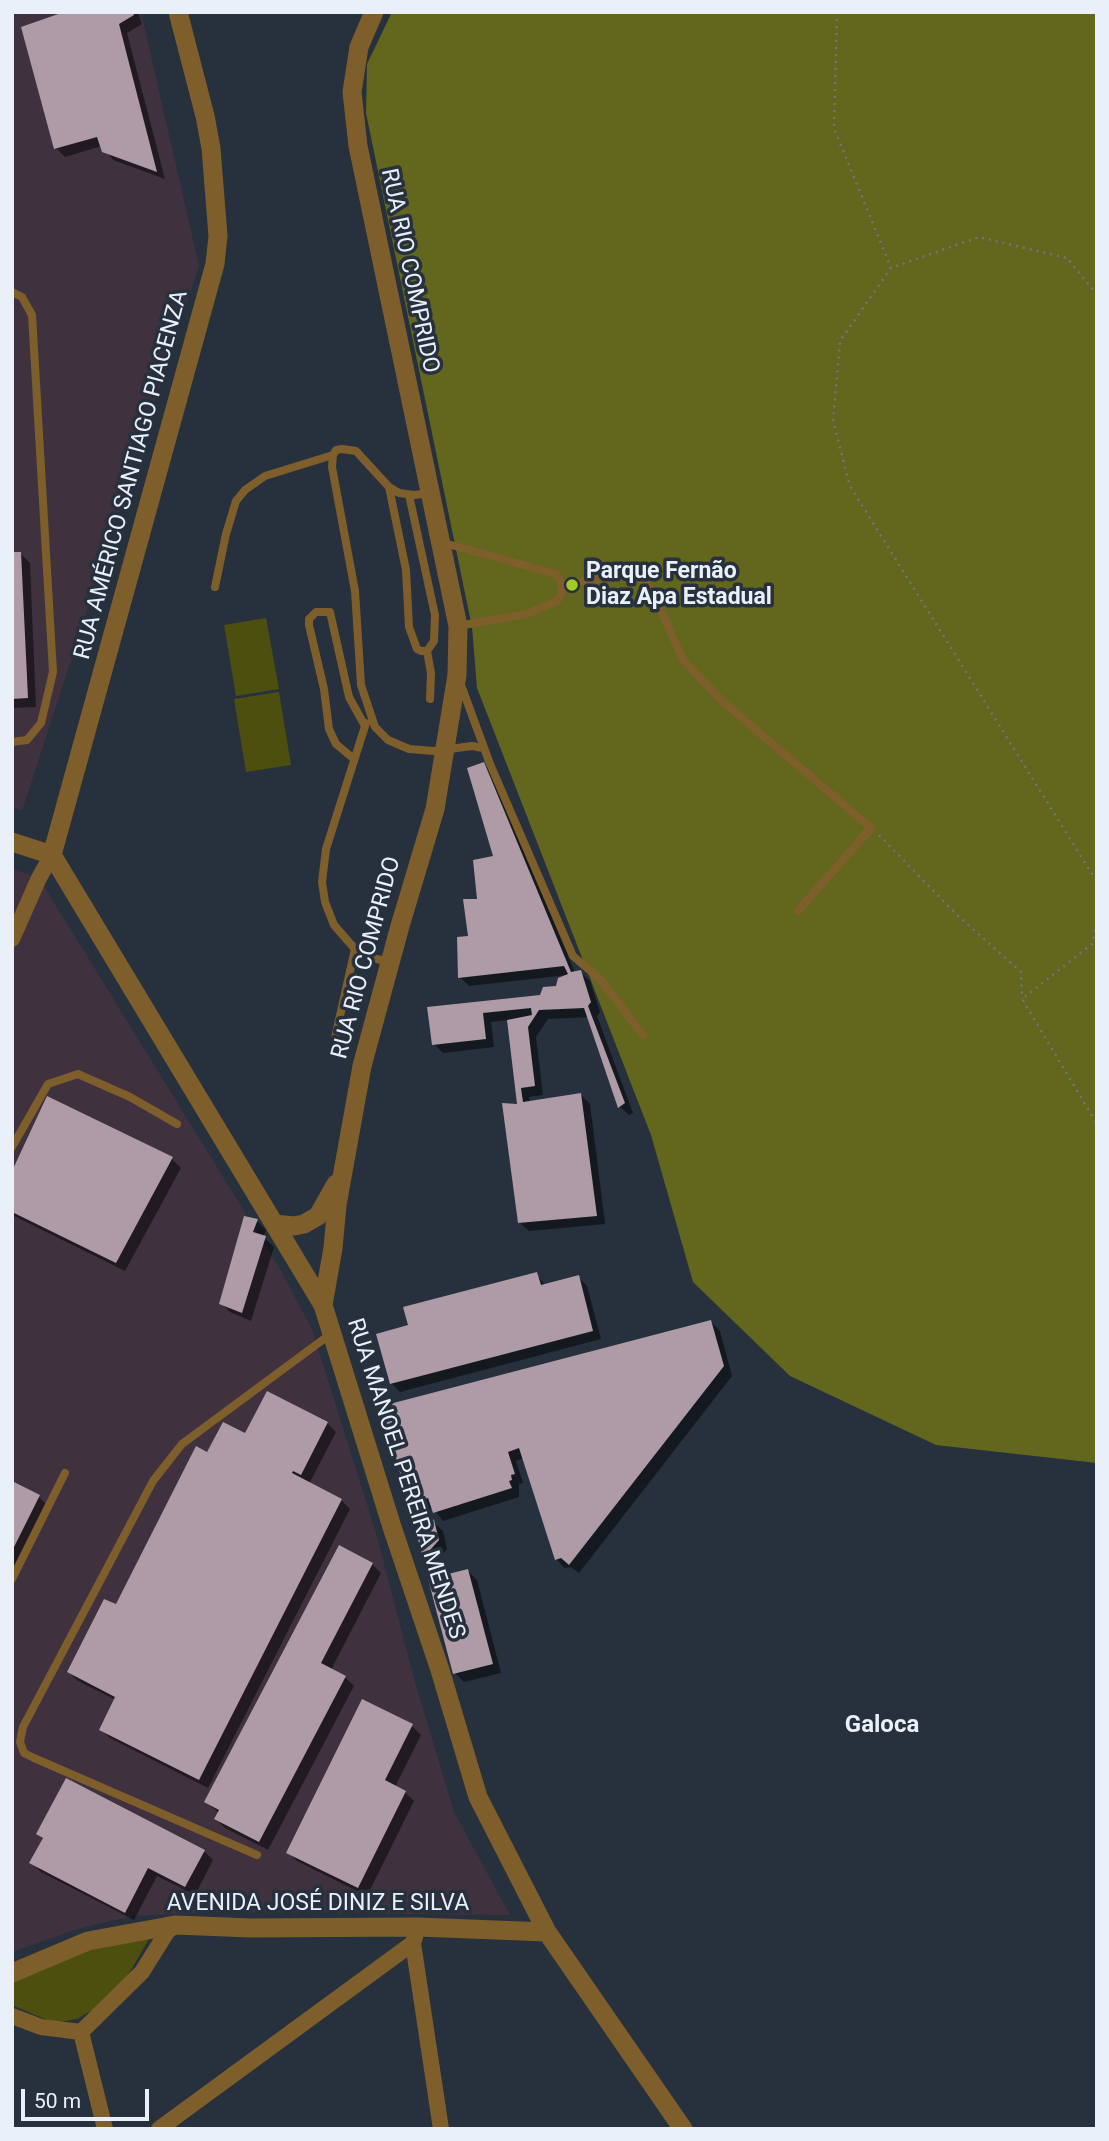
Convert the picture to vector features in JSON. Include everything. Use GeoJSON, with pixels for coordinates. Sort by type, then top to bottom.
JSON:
{"type":"FeatureCollection","features":[{"type":"Feature","properties":{"kind":"street","name":"RUA AMÉRICO SANTIAGO PIACENZA"},"geometry":{"type":"LineString","coordinates":[[12,939],[52,855],[215,264],[218,236],[211,148],[178,12]]}},
{"type":"Feature","properties":{"kind":"street","name":"RUA RIO COMPRIDO"},"geometry":{"type":"LineString","coordinates":[[323,1305],[337,1205],[362,1066],[435,809],[457,675],[458,626],[358,146],[352,92],[359,47],[374,12]]}},
{"type":"Feature","properties":{"kind":"street"},"geometry":{"type":"LineString","coordinates":[[12,842],[52,855]]}},
{"type":"Feature","properties":{"kind":"street","name":"RUA MANOEL PEREIRA MENDES"},"geometry":{"type":"LineString","coordinates":[[52,855],[323,1305],[478,1797],[547,1932],[683,2129]]}},
{"type":"Feature","properties":{"kind":"street"},"geometry":{"type":"LineString","coordinates":[[274,1224],[294,1226],[318,1216],[344,1169]]}},
{"type":"Feature","properties":{"kind":"street"},"geometry":{"type":"LineString","coordinates":[[80,2032],[142,1972],[175,1924]]}},
{"type":"Feature","properties":{"kind":"street","name":"AVENIDA JOSÉ DINIZ E SILVA"},"geometry":{"type":"LineString","coordinates":[[12,1973],[88,1941],[175,1924],[415,1935],[547,1932]]}},
{"type":"Feature","properties":{"kind":"street"},"geometry":{"type":"LineString","coordinates":[[159,2129],[415,1935],[441,2129]]}},
{"type":"Feature","properties":{"kind":"street"},"geometry":{"type":"LineString","coordinates":[[12,2016],[41,2027],[80,2032]]}},
{"type":"Feature","properties":{"kind":"street"},"geometry":{"type":"LineString","coordinates":[[80,2032],[104,2129]]}},
{"type":"Feature","properties":{"kind":"lane"},"geometry":{"type":"LineString","coordinates":[[12,292],[22,298],[32,315],[53,672],[41,723],[26,740],[12,742]]}},
{"type":"Feature","properties":{"kind":"lane"},"geometry":{"type":"LineString","coordinates":[[430,493],[399,493],[388,487],[356,452],[342,449],[336,450],[333,455],[332,467],[355,591],[361,685],[375,727],[388,740],[409,749],[445,751],[454,748],[483,748]]}},
{"type":"Feature","properties":{"kind":"lane"},"geometry":{"type":"LineString","coordinates":[[215,587],[236,501],[245,490],[265,476],[333,455]]}},
{"type":"Feature","properties":{"kind":"lane"},"geometry":{"type":"LineString","coordinates":[[388,487],[406,570],[409,627],[418,649],[421,652],[427,651]]}},
{"type":"Feature","properties":{"kind":"lane"},"geometry":{"type":"LineString","coordinates":[[409,495],[435,615],[434,641],[427,651],[431,673],[430,699]]}},
{"type":"Feature","properties":{"kind":"lane"},"geometry":{"type":"LineString","coordinates":[[440,542],[556,574],[562,584],[562,593],[557,601],[537,610],[458,626]]}},
{"type":"Feature","properties":{"kind":"lane"},"geometry":{"type":"LineString","coordinates":[[562,584],[623,576],[639,578],[652,590],[683,660],[721,699],[872,828],[798,911]]}},
{"type":"Feature","properties":{"kind":"lane"},"geometry":{"type":"LineString","coordinates":[[354,759],[336,744],[330,729],[309,625],[309,620],[316,612],[330,612],[349,696],[365,726]]}},
{"type":"Feature","properties":{"kind":"lane"},"geometry":{"type":"LineString","coordinates":[[457,675],[483,748],[573,956],[600,979],[643,1035]]}},
{"type":"Feature","properties":{"kind":"lane"},"geometry":{"type":"LineString","coordinates":[[370,715],[326,849],[322,882],[325,902],[334,925],[355,950],[368,957],[390,962]]}},
{"type":"Feature","properties":{"kind":"lane"},"geometry":{"type":"LineString","coordinates":[[335,1038],[355,950]]}},
{"type":"Feature","properties":{"kind":"lane"},"geometry":{"type":"LineString","coordinates":[[12,1147],[48,1084],[78,1074],[130,1097],[177,1124]]}},
{"type":"Feature","properties":{"kind":"lane"},"geometry":{"type":"LineString","coordinates":[[257,1855],[34,1758],[24,1753],[20,1742],[23,1727],[153,1480],[182,1444],[331,1333]]}},
{"type":"Feature","properties":{"kind":"lane"},"geometry":{"type":"LineString","coordinates":[[12,1579],[65,1473]]}},
{"type":"Feature","properties":{"kind":"path"},"geometry":{"type":"LineString","coordinates":[[837,12],[834,128],[891,268]]}},
{"type":"Feature","properties":{"kind":"path"},"geometry":{"type":"LineString","coordinates":[[1097,295],[1067,258],[979,237],[891,268],[840,341],[833,421],[850,486],[1097,882]]}},
{"type":"Feature","properties":{"kind":"path"},"geometry":{"type":"LineString","coordinates":[[872,828],[956,914],[1021,972],[1022,999],[1097,1124]]}},
{"type":"Feature","properties":{"kind":"path"},"geometry":{"type":"LineString","coordinates":[[1022,999],[1092,944],[1097,923]]}},
{"type":"Feature","properties":{"kind":"shaded area"},"geometry":{"type":"Polygon","coordinates":[[[12,12],[141,12],[199,266],[22,811],[12,808],[12,12]]]}},
{"type":"Feature","properties":{"kind":"shaded area"},"geometry":{"type":"Polygon","coordinates":[[[392,12],[1097,12],[1097,1463],[936,1445],[790,1376],[693,1282],[651,1135],[477,688],[472,627],[366,113],[367,64],[392,12]]]}},
{"type":"Feature","properties":{"kind":"shaded area"},"geometry":{"type":"Polygon","coordinates":[[[266,618],[279,689],[236,696],[224,625],[266,618]]]}},
{"type":"Feature","properties":{"kind":"shaded area"},"geometry":{"type":"Polygon","coordinates":[[[279,692],[291,765],[246,772],[234,699],[279,692]]]}},
{"type":"Feature","properties":{"kind":"shaded area"},"geometry":{"type":"Polygon","coordinates":[[[12,869],[39,878],[281,1271],[312,1329],[376,1533],[415,1682],[454,1812],[510,1915],[218,1912],[132,1916],[78,1929],[12,1952],[12,869]]]}},
{"type":"Feature","properties":{"kind":"shaded area"},"geometry":{"type":"Polygon","coordinates":[[[126,1939],[149,1939],[124,1982],[99,2006],[77,2019],[54,2023],[12,2005],[12,1982],[74,1953],[126,1939]]]}},
{"type":"Feature","properties":{"kind":"building"},"geometry":{"type":"Polygon","coordinates":[[[64,12],[133,12],[134,15],[119,24],[157,172],[102,152],[97,137],[54,149],[21,27],[64,12]]]}},
{"type":"Feature","properties":{"kind":"building"},"geometry":{"type":"Polygon","coordinates":[[[12,552],[21,552],[28,698],[12,699],[12,552]]]}},
{"type":"Feature","properties":{"kind":"building"},"geometry":{"type":"Polygon","coordinates":[[[484,762],[571,972],[581,970],[591,1002],[588,1006],[625,1103],[618,1108],[584,1008],[539,1010],[528,1027],[535,1086],[521,1088],[523,1102],[581,1093],[597,1216],[518,1223],[502,1103],[517,1104],[507,1020],[532,1015],[531,1008],[483,1013],[486,1039],[432,1045],[427,1007],[540,995],[543,987],[556,986],[558,978],[568,974],[564,966],[458,978],[457,937],[468,936],[463,899],[477,899],[473,860],[493,856],[467,768],[484,762]]]}},
{"type":"Feature","properties":{"kind":"building"},"geometry":{"type":"Polygon","coordinates":[[[47,1096],[173,1157],[116,1263],[12,1212],[12,1171],[47,1096]]]}},
{"type":"Feature","properties":{"kind":"building"},"geometry":{"type":"Polygon","coordinates":[[[244,1216],[258,1219],[253,1232],[266,1236],[242,1313],[219,1304],[244,1216]]]}},
{"type":"Feature","properties":{"kind":"building"},"geometry":{"type":"Polygon","coordinates":[[[537,1272],[541,1285],[579,1275],[593,1331],[390,1384],[376,1334],[408,1325],[403,1307],[537,1272]]]}},
{"type":"Feature","properties":{"kind":"building"},"geometry":{"type":"Polygon","coordinates":[[[711,1320],[724,1366],[569,1565],[561,1558],[555,1560],[519,1448],[508,1452],[515,1474],[511,1475],[512,1480],[509,1481],[512,1488],[433,1513],[428,1498],[411,1503],[414,1511],[434,1520],[439,1540],[423,1558],[382,1406],[711,1320]]]}},
{"type":"Feature","properties":{"kind":"building"},"geometry":{"type":"Polygon","coordinates":[[[267,1391],[328,1422],[301,1475],[293,1471],[292,1473],[342,1499],[199,1780],[99,1730],[115,1697],[67,1672],[104,1599],[116,1604],[196,1446],[207,1452],[223,1422],[245,1433],[267,1391]]]}},
{"type":"Feature","properties":{"kind":"building"},"geometry":{"type":"Polygon","coordinates":[[[12,1481],[40,1495],[12,1551],[12,1481]]]}},
{"type":"Feature","properties":{"kind":"building"},"geometry":{"type":"Polygon","coordinates":[[[339,1545],[373,1563],[321,1663],[346,1676],[259,1842],[214,1819],[219,1810],[204,1802],[339,1545]]]}},
{"type":"Feature","properties":{"kind":"building"},"geometry":{"type":"Polygon","coordinates":[[[468,1569],[493,1664],[453,1674],[428,1579],[468,1569]]]}},
{"type":"Feature","properties":{"kind":"building"},"geometry":{"type":"Polygon","coordinates":[[[362,1699],[413,1724],[385,1780],[406,1791],[358,1888],[286,1853],[362,1699]]]}},
{"type":"Feature","properties":{"kind":"building"},"geometry":{"type":"Polygon","coordinates":[[[66,1778],[205,1850],[185,1887],[148,1868],[125,1913],[29,1863],[43,1838],[36,1834],[66,1778]]]}},
{"type":"Feature","properties":{"kind":"place","name":"Parque Fernão Diaz Apa Estadual"},"geometry":{"type":"Point","coordinates":[572,585]}},
{"type":"Feature","properties":{"kind":"district","name":"Galoca"},"geometry":{"type":"Point","coordinates":[882,1726]}}]}
